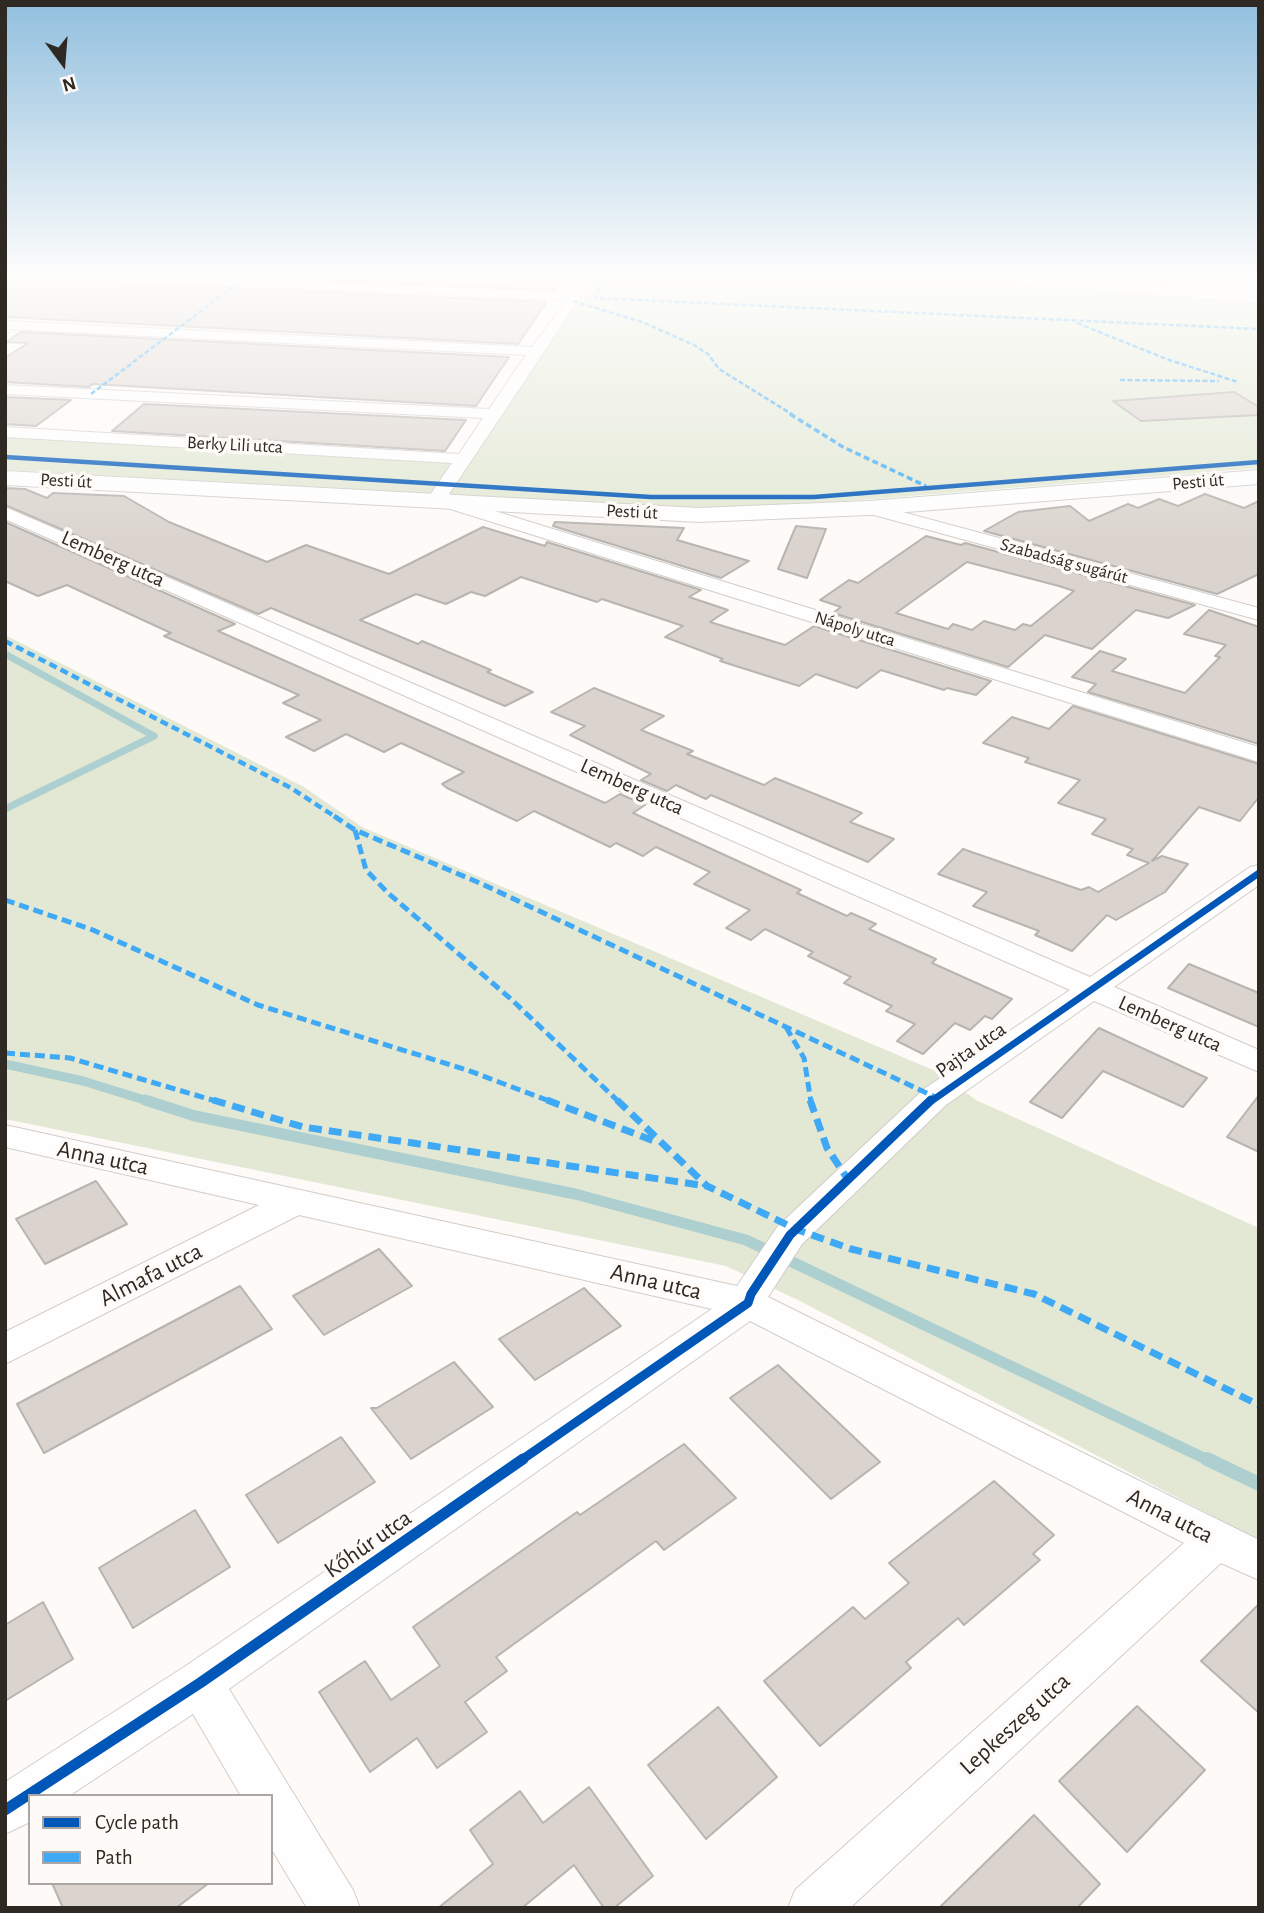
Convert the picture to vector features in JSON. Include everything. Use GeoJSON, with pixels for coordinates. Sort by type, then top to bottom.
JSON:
{"type":"FeatureCollection","features":[{"type":"Feature","properties":{"kind":"main road","name":"Pesti út"},"geometry":{"type":"LineString","coordinates":[[5,478],[699,515],[869,508],[1259,478]]}},
{"type":"Feature","properties":{"kind":"street"},"geometry":{"type":"LineString","coordinates":[[450,503],[439,495],[528,363]]}},
{"type":"Feature","properties":{"kind":"street"},"geometry":{"type":"LineString","coordinates":[[5,389],[494,414]]}},
{"type":"Feature","properties":{"kind":"street","name":"Berky Lili utca"},"geometry":{"type":"LineString","coordinates":[[5,432],[464,459]]}},
{"type":"Feature","properties":{"kind":"street","name":"Nápoly utca"},"geometry":{"type":"LineString","coordinates":[[450,503],[1259,755]]}},
{"type":"Feature","properties":{"kind":"street","name":"Szabadság sugárút"},"geometry":{"type":"LineString","coordinates":[[869,508],[1253,608]]}},
{"type":"Feature","properties":{"kind":"street","name":"Lemberg utca"},"geometry":{"type":"LineString","coordinates":[[5,512],[1259,1062]]}},
{"type":"Feature","properties":{"kind":"street","name":"Pajta utca"},"geometry":{"type":"LineString","coordinates":[[749,1298],[790,1235],[935,1097],[1259,873]]}},
{"type":"Feature","properties":{"kind":"street","name":"Anna utca"},"geometry":{"type":"LineString","coordinates":[[5,1136],[749,1298],[1259,1561]]}},
{"type":"Feature","properties":{"kind":"street","name":"Almafa utca"},"geometry":{"type":"LineString","coordinates":[[5,1349],[297,1201]]}},
{"type":"Feature","properties":{"kind":"street","name":"Kőhúr utca"},"geometry":{"type":"LineString","coordinates":[[30,1794],[200,1684],[749,1298]]}},
{"type":"Feature","properties":{"kind":"street","name":"Lepkeszeg utca"},"geometry":{"type":"LineString","coordinates":[[813,1908],[1217,1540]]}},
{"type":"Feature","properties":{"kind":"street"},"geometry":{"type":"LineString","coordinates":[[200,1684],[267,1794]]}},
{"type":"Feature","properties":{"kind":"street","name":"Kőhúr utca"},"geometry":{"type":"LineString","coordinates":[[5,1810],[28,1795]]}},
{"type":"Feature","properties":{"kind":"street"},"geometry":{"type":"LineString","coordinates":[[273,1805],[335,1908]]}},
{"type":"Feature","properties":{"kind":"green space"},"geometry":{"type":"Polygon","coordinates":[[[529,363],[1259,363],[1259,468],[774,507],[701,508],[5,470],[5,432],[464,459],[529,363]]]}},
{"type":"Feature","properties":{"kind":"green space"},"geometry":{"type":"Polygon","coordinates":[[[5,635],[304,787],[362,827],[940,1073],[976,1100],[1259,1228],[1259,1540],[800,1301],[726,1266],[5,1119],[5,635]]]}},
{"type":"Feature","properties":{"kind":"building"},"geometry":{"type":"Polygon","coordinates":[[[5,363],[505,363],[476,406],[92,384],[89,387],[5,382],[5,363]]]}},
{"type":"Feature","properties":{"kind":"building"},"geometry":{"type":"Polygon","coordinates":[[[1234,392],[1259,407],[1259,415],[1141,421],[1113,401],[1234,392]]]}},
{"type":"Feature","properties":{"kind":"building"},"geometry":{"type":"Polygon","coordinates":[[[5,397],[71,400],[36,426],[5,424],[5,397]]]}},
{"type":"Feature","properties":{"kind":"building"},"geometry":{"type":"Polygon","coordinates":[[[144,404],[466,420],[445,451],[112,431],[144,404]]]}},
{"type":"Feature","properties":{"kind":"building"},"geometry":{"type":"Polygon","coordinates":[[[5,488],[25,489],[47,498],[53,493],[124,496],[169,522],[267,562],[306,545],[389,574],[483,527],[545,546],[547,542],[701,590],[689,597],[728,610],[710,622],[785,645],[814,626],[991,681],[976,695],[947,688],[944,690],[881,670],[857,688],[816,674],[799,686],[720,661],[723,659],[665,637],[683,626],[602,599],[597,602],[521,577],[485,596],[471,592],[446,604],[416,594],[360,620],[418,644],[422,641],[491,670],[487,672],[533,692],[505,706],[271,608],[258,614],[5,505],[5,488]]]}},
{"type":"Feature","properties":{"kind":"building"},"geometry":{"type":"Polygon","coordinates":[[[1205,494],[1244,508],[1259,501],[1259,574],[1217,594],[984,531],[1018,512],[1070,506],[1089,521],[1128,504],[1138,508],[1159,499],[1178,506],[1205,494]]]}},
{"type":"Feature","properties":{"kind":"building"},"geometry":{"type":"Polygon","coordinates":[[[5,522],[235,624],[218,631],[605,803],[620,794],[645,805],[633,813],[801,890],[797,893],[847,916],[851,913],[876,924],[869,929],[936,959],[932,963],[1012,999],[992,1019],[985,1016],[970,1030],[955,1023],[923,1054],[897,1041],[915,1024],[886,1011],[892,1006],[844,983],[851,977],[808,956],[813,952],[765,929],[751,940],[726,928],[750,910],[694,884],[710,872],[656,847],[643,856],[616,843],[610,847],[534,811],[517,821],[447,788],[442,784],[464,772],[401,743],[384,752],[346,734],[314,751],[286,737],[321,720],[283,703],[299,695],[164,636],[171,633],[67,585],[38,596],[5,581],[5,522]]]}},
{"type":"Feature","properties":{"kind":"building"},"geometry":{"type":"Polygon","coordinates":[[[555,522],[684,528],[677,540],[749,561],[721,578],[553,526],[555,522]]]}},
{"type":"Feature","properties":{"kind":"building"},"geometry":{"type":"Polygon","coordinates":[[[796,526],[826,529],[807,578],[778,569],[796,526]]]}},
{"type":"Feature","properties":{"kind":"building"},"geometry":{"type":"Polygon","coordinates":[[[926,536],[961,545],[965,543],[1195,605],[1168,618],[1136,610],[1092,649],[1045,635],[1008,667],[833,613],[841,607],[820,600],[849,580],[858,583],[926,536]],[[967,562],[896,613],[948,629],[953,624],[972,630],[984,621],[1015,630],[1023,624],[1031,626],[1074,591],[967,562]]]}},
{"type":"Feature","properties":{"kind":"building"},"geometry":{"type":"Polygon","coordinates":[[[1209,610],[1259,627],[1259,744],[1088,692],[1096,684],[1072,677],[1100,651],[1126,659],[1112,671],[1185,693],[1220,657],[1215,656],[1226,645],[1184,634],[1209,610]]]}},
{"type":"Feature","properties":{"kind":"building"},"geometry":{"type":"Polygon","coordinates":[[[594,688],[664,716],[641,730],[693,751],[687,754],[764,785],[775,778],[862,813],[850,822],[894,839],[868,862],[711,795],[706,799],[676,785],[667,791],[641,780],[651,774],[570,735],[585,726],[551,712],[594,688]]]}},
{"type":"Feature","properties":{"kind":"building"},"geometry":{"type":"Polygon","coordinates":[[[1073,706],[1259,764],[1259,797],[1240,821],[1199,807],[1152,861],[1162,856],[1188,864],[1165,892],[1116,920],[1107,915],[1072,951],[1035,935],[1039,931],[973,906],[987,892],[938,874],[963,849],[1081,890],[1089,887],[1098,892],[1149,863],[1127,855],[1133,849],[1092,834],[1106,819],[1058,803],[1080,780],[1025,762],[1029,758],[983,743],[1012,717],[1049,729],[1073,706]]]}},
{"type":"Feature","properties":{"kind":"building"},"geometry":{"type":"Polygon","coordinates":[[[1189,964],[1259,993],[1259,1027],[1168,988],[1189,964]]]}},
{"type":"Feature","properties":{"kind":"building"},"geometry":{"type":"Polygon","coordinates":[[[1099,1028],[1207,1078],[1183,1107],[1103,1071],[1062,1118],[1030,1102],[1099,1028]]]}},
{"type":"Feature","properties":{"kind":"building"},"geometry":{"type":"Polygon","coordinates":[[[1259,1095],[1259,1152],[1227,1137],[1259,1095]]]}},
{"type":"Feature","properties":{"kind":"building"},"geometry":{"type":"Polygon","coordinates":[[[96,1181],[127,1224],[45,1264],[16,1219],[96,1181]]]}},
{"type":"Feature","properties":{"kind":"building"},"geometry":{"type":"Polygon","coordinates":[[[379,1249],[412,1286],[324,1335],[293,1296],[379,1249]]]}},
{"type":"Feature","properties":{"kind":"building"},"geometry":{"type":"Polygon","coordinates":[[[240,1286],[272,1329],[44,1453],[17,1404],[240,1286]]]}},
{"type":"Feature","properties":{"kind":"building"},"geometry":{"type":"Polygon","coordinates":[[[584,1288],[621,1326],[535,1380],[499,1339],[584,1288]]]}},
{"type":"Feature","properties":{"kind":"building"},"geometry":{"type":"Polygon","coordinates":[[[454,1362],[493,1407],[411,1459],[371,1408],[377,1408],[454,1362]]]}},
{"type":"Feature","properties":{"kind":"building"},"geometry":{"type":"Polygon","coordinates":[[[778,1365],[880,1462],[831,1499],[730,1398],[778,1365]]]}},
{"type":"Feature","properties":{"kind":"building"},"geometry":{"type":"Polygon","coordinates":[[[341,1437],[375,1482],[278,1543],[246,1495],[341,1437]]]}},
{"type":"Feature","properties":{"kind":"building"},"geometry":{"type":"Polygon","coordinates":[[[684,1444],[736,1498],[664,1550],[656,1541],[496,1657],[507,1671],[465,1702],[487,1732],[437,1768],[417,1738],[370,1772],[319,1692],[365,1661],[391,1700],[440,1666],[413,1627],[577,1512],[580,1515],[684,1444]]]}},
{"type":"Feature","properties":{"kind":"building"},"geometry":{"type":"Polygon","coordinates":[[[994,1481],[1054,1535],[1033,1554],[1040,1560],[964,1625],[958,1618],[906,1662],[911,1668],[820,1746],[764,1681],[853,1607],[865,1619],[909,1583],[889,1563],[994,1481]]]}},
{"type":"Feature","properties":{"kind":"building"},"geometry":{"type":"Polygon","coordinates":[[[195,1510],[230,1567],[133,1628],[99,1568],[195,1510]]]}},
{"type":"Feature","properties":{"kind":"building"},"geometry":{"type":"Polygon","coordinates":[[[43,1602],[73,1659],[5,1701],[5,1625],[43,1602]]]}},
{"type":"Feature","properties":{"kind":"building"},"geometry":{"type":"Polygon","coordinates":[[[1259,1604],[1259,1713],[1201,1661],[1259,1604]]]}},
{"type":"Feature","properties":{"kind":"building"},"geometry":{"type":"Polygon","coordinates":[[[1137,1706],[1205,1770],[1127,1852],[1059,1781],[1137,1706]]]}},
{"type":"Feature","properties":{"kind":"building"},"geometry":{"type":"Polygon","coordinates":[[[718,1707],[777,1777],[706,1839],[648,1765],[718,1707]]]}},
{"type":"Feature","properties":{"kind":"building"},"geometry":{"type":"Polygon","coordinates":[[[589,1787],[653,1876],[614,1908],[604,1908],[574,1865],[522,1908],[438,1908],[493,1864],[470,1830],[520,1791],[543,1823],[589,1787]]]}},
{"type":"Feature","properties":{"kind":"building"},"geometry":{"type":"Polygon","coordinates":[[[1034,1815],[1100,1884],[1077,1908],[939,1908],[1034,1815]]]}},
{"type":"Feature","properties":{"kind":"building"},"geometry":{"type":"Polygon","coordinates":[[[53,1885],[206,1885],[176,1908],[63,1908],[53,1885]]]}},
{"type":"Feature","properties":{"kind":"waterway"},"geometry":{"type":"LineString","coordinates":[[5,654],[154,736],[5,809]]}},
{"type":"Feature","properties":{"kind":"waterway"},"geometry":{"type":"LineString","coordinates":[[5,1064],[83,1081],[151,1102]]}},
{"type":"Feature","properties":{"kind":"waterway"},"geometry":{"type":"LineString","coordinates":[[145,1100],[195,1116],[575,1194],[746,1240],[1210,1461]]}},
{"type":"Feature","properties":{"kind":"waterway"},"geometry":{"type":"LineString","coordinates":[[1207,1459],[1259,1484]]}},
{"type":"Feature","properties":{"kind":"marked path"},"geometry":{"type":"LineString","coordinates":[[91,394],[132,363]]}},
{"type":"Feature","properties":{"kind":"marked path"},"geometry":{"type":"LineString","coordinates":[[715,363],[719,369],[843,447],[926,486]]}},
{"type":"Feature","properties":{"kind":"marked path"},"geometry":{"type":"LineString","coordinates":[[1179,363],[1238,382]]}},
{"type":"Feature","properties":{"kind":"marked path"},"geometry":{"type":"LineString","coordinates":[[1120,380],[1219,381]]}},
{"type":"Feature","properties":{"kind":"marked path"},"geometry":{"type":"LineString","coordinates":[[5,641],[291,788],[355,830],[482,884],[935,1097]]}},
{"type":"Feature","properties":{"kind":"marked path"},"geometry":{"type":"LineString","coordinates":[[355,830],[366,870],[388,893],[511,999],[707,1186],[798,1230],[851,1249],[1034,1294],[1259,1405]]}},
{"type":"Feature","properties":{"kind":"marked path"},"geometry":{"type":"LineString","coordinates":[[5,900],[93,930],[258,1005],[467,1070],[654,1141]]}},
{"type":"Feature","properties":{"kind":"marked path"},"geometry":{"type":"LineString","coordinates":[[786,1027],[804,1058],[808,1095],[827,1148],[847,1178]]}},
{"type":"Feature","properties":{"kind":"marked path"},"geometry":{"type":"LineString","coordinates":[[5,1053],[70,1058],[303,1127],[707,1186]]}},
{"type":"Feature","properties":{"kind":"cycle path"},"geometry":{"type":"LineString","coordinates":[[5,457],[651,497],[814,497],[1259,462]]}},
{"type":"Feature","properties":{"kind":"cycle path"},"geometry":{"type":"LineString","coordinates":[[30,1794],[200,1683],[748,1303],[751,1294],[790,1235],[935,1097],[1259,873]]}},
{"type":"Feature","properties":{"kind":"cycle path"},"geometry":{"type":"LineString","coordinates":[[5,1810],[28,1795]]}}]}
